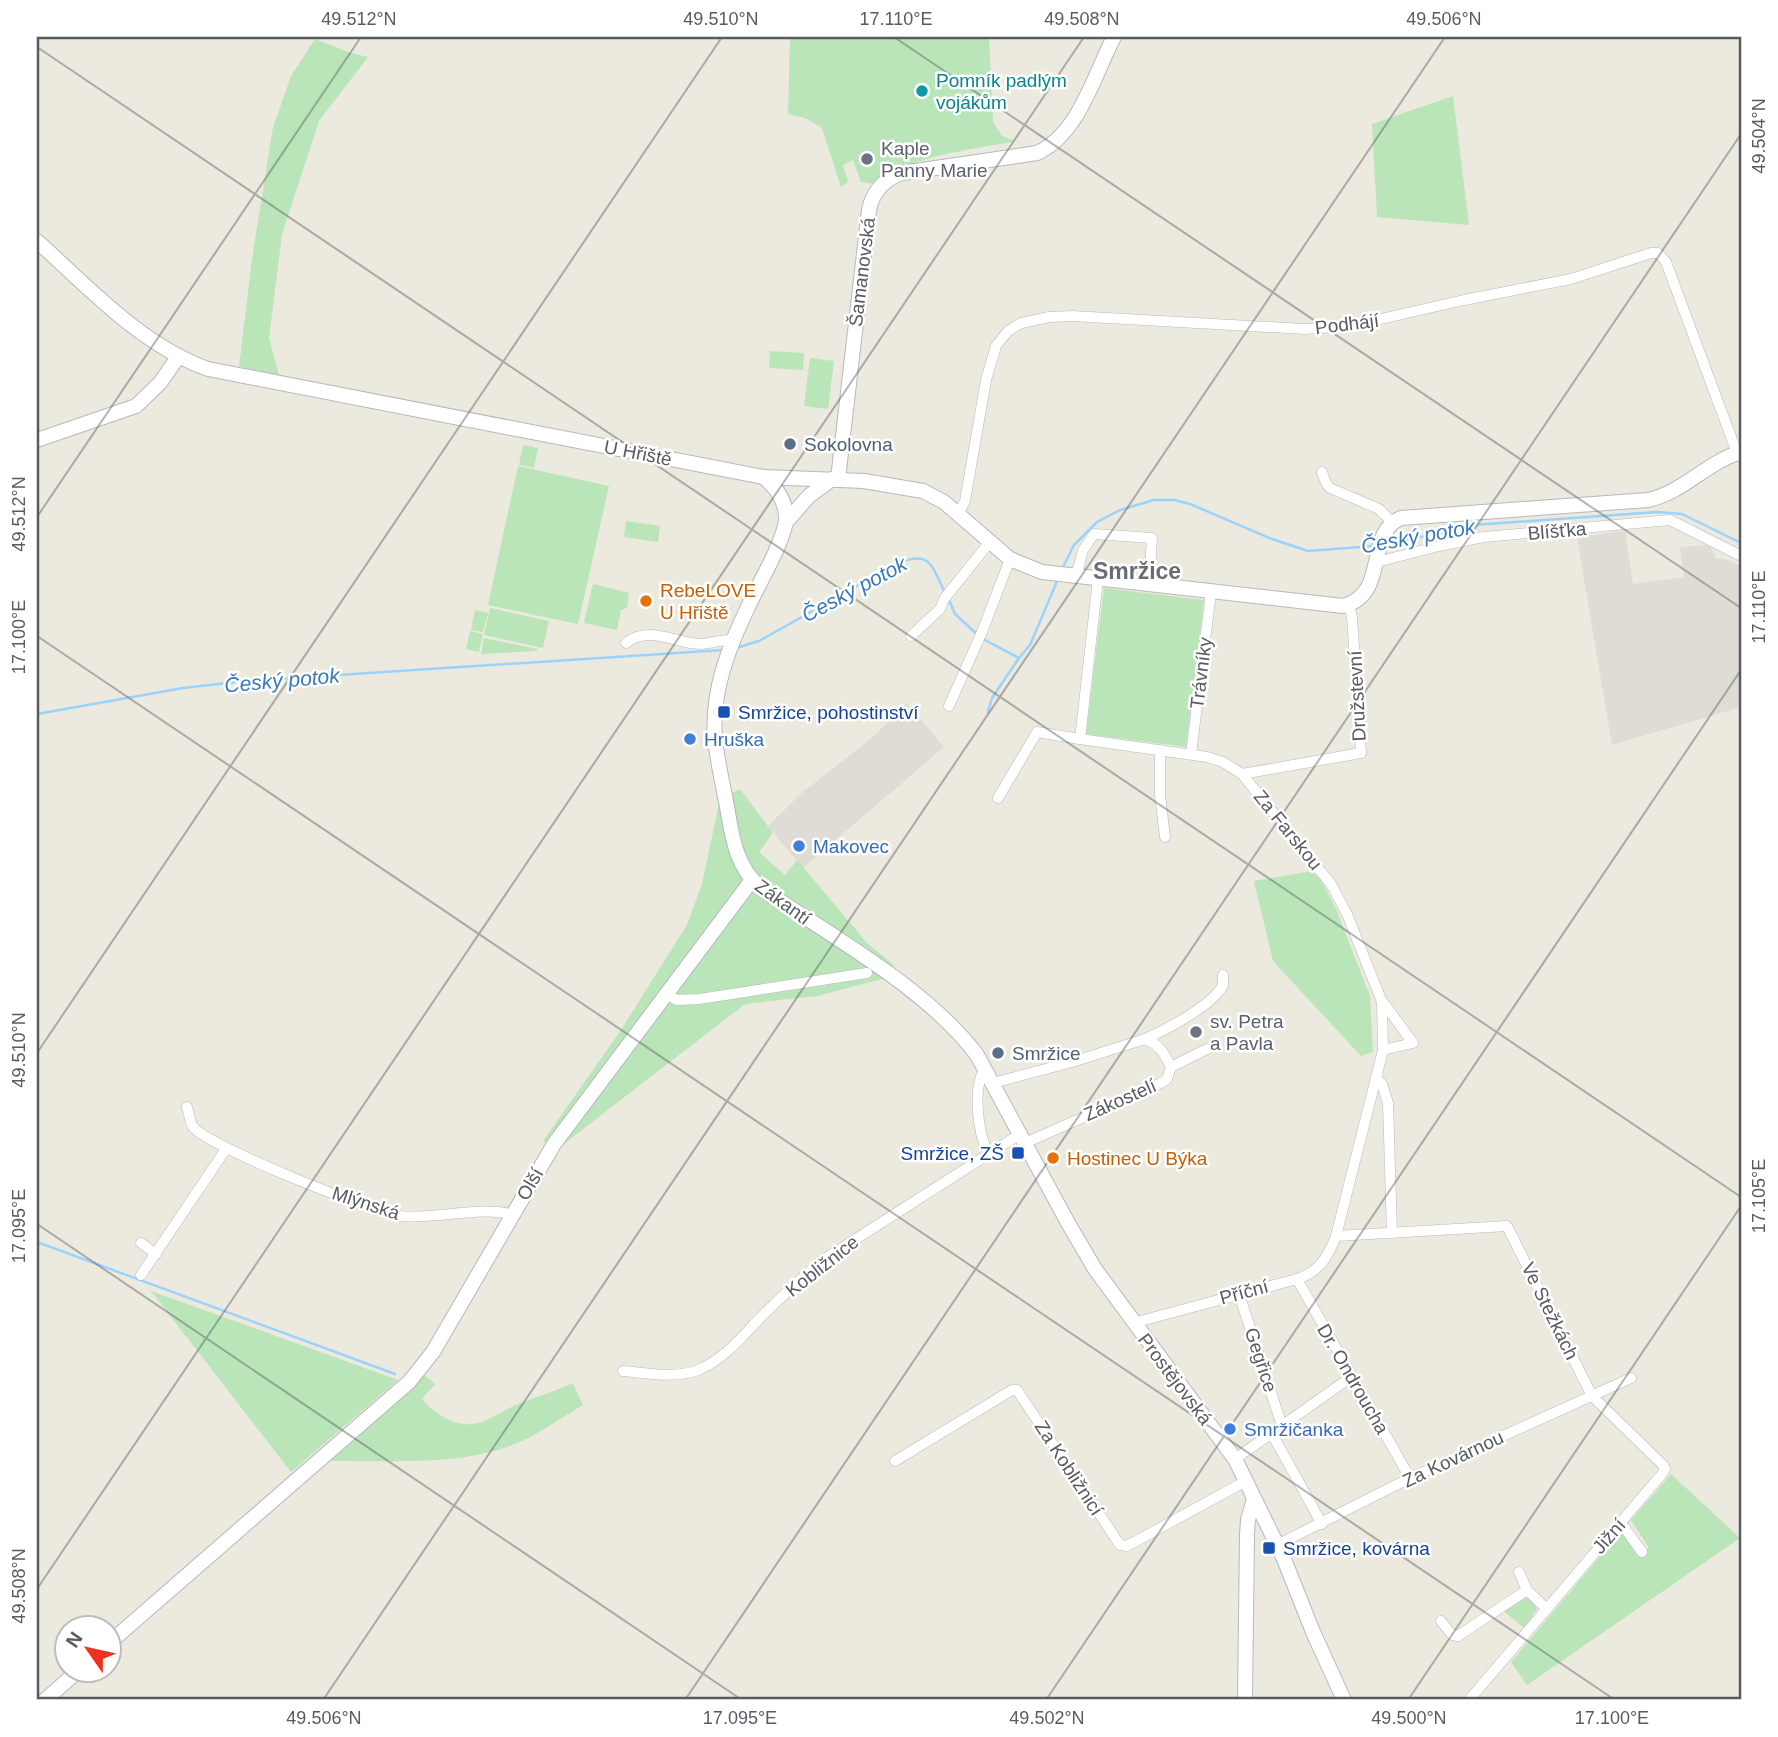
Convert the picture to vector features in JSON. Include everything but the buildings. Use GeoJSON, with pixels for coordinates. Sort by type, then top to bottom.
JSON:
{"type":"FeatureCollection","features":[{"type":"Feature","properties":{"kind":"street","name":"Šamanovská"},"geometry":{"type":"LineString","coordinates":[[835,479],[869,210],[876,191],[889,178],[907,172],[1037,153],[1054,144],[1069,128],[1114,37]]}},
{"type":"Feature","properties":{"kind":"street","name":"U Hřiště"},"geometry":{"type":"LineString","coordinates":[[37,241],[138,329],[178,357],[208,369],[763,477],[835,479],[896,485],[923,491],[939,498],[989,543]]}},
{"type":"Feature","properties":{"kind":"street","name":"Podhájí"},"geometry":{"type":"LineString","coordinates":[[958,514],[965,502],[992,358],[1004,335],[1021,323],[1061,316],[1305,329],[1350,327],[1464,300],[1571,279],[1651,253],[1658,253],[1666,262],[1739,452]]}},
{"type":"Feature","properties":{"kind":"street"},"geometry":{"type":"LineString","coordinates":[[37,440],[136,405],[152,392],[178,357]]}},
{"type":"Feature","properties":{"kind":"street","name":"Blíšťka"},"geometry":{"type":"LineString","coordinates":[[1392,522],[1410,516],[1648,500],[1674,491],[1717,462],[1739,452]]}},
{"type":"Feature","properties":{"kind":"street"},"geometry":{"type":"LineString","coordinates":[[911,636],[940,609],[947,596],[989,543],[1024,566],[1053,574],[1338,606],[1349,604],[1360,598],[1368,588],[1379,551],[1392,522],[1379,509],[1331,488],[1326,484],[1322,472]]}},
{"type":"Feature","properties":{"kind":"street"},"geometry":{"type":"LineString","coordinates":[[763,477],[775,487],[781,497],[786,522]]}},
{"type":"Feature","properties":{"kind":"street","name":"Zákantí"},"geometry":{"type":"LineString","coordinates":[[835,479],[809,496],[786,522],[725,660],[715,739],[735,848],[752,880],[907,988],[959,1033],[985,1069]]}},
{"type":"Feature","properties":{"kind":"street","name":"Blíšťka"},"geometry":{"type":"LineString","coordinates":[[1379,551],[1439,546],[1484,537],[1670,520],[1741,556]]}},
{"type":"Feature","properties":{"kind":"street"},"geometry":{"type":"LineString","coordinates":[[1073,576],[1083,550],[1094,534],[1152,538],[1149,585]]}},
{"type":"Feature","properties":{"kind":"street"},"geometry":{"type":"LineString","coordinates":[[949,706],[1010,559]]}},
{"type":"Feature","properties":{"kind":"street"},"geometry":{"type":"LineString","coordinates":[[1080,739],[1098,579]]}},
{"type":"Feature","properties":{"kind":"street","name":"Trávníky"},"geometry":{"type":"LineString","coordinates":[[1191,754],[1211,592]]}},
{"type":"Feature","properties":{"kind":"street","name":"Družstevní"},"geometry":{"type":"LineString","coordinates":[[1242,774],[1361,752],[1349,604]]}},
{"type":"Feature","properties":{"kind":"street"},"geometry":{"type":"LineString","coordinates":[[625,643],[632,638],[655,634],[695,644],[732,642]]}},
{"type":"Feature","properties":{"kind":"street"},"geometry":{"type":"LineString","coordinates":[[998,798],[1037,732],[1160,750],[1160,795],[1166,837]]}},
{"type":"Feature","properties":{"kind":"street","name":"Za Farskou"},"geometry":{"type":"LineString","coordinates":[[1160,750],[1223,762],[1242,774],[1331,884],[1348,914],[1382,1002],[1383,1050]]}},
{"type":"Feature","properties":{"kind":"street","name":"Olší"},"geometry":{"type":"LineString","coordinates":[[122,1632],[409,1382],[433,1352],[554,1144],[752,880]]}},
{"type":"Feature","properties":{"kind":"street"},"geometry":{"type":"LineString","coordinates":[[667,995],[677,1000],[699,999],[867,973]]}},
{"type":"Feature","properties":{"kind":"street"},"geometry":{"type":"LineString","coordinates":[[993,1083],[1072,1062],[1145,1039],[1173,1027],[1215,994],[1223,985],[1223,975]]}},
{"type":"Feature","properties":{"kind":"street"},"geometry":{"type":"LineString","coordinates":[[1382,1002],[1413,1043],[1383,1050]]}},
{"type":"Feature","properties":{"kind":"street","name":"Zákostelí"},"geometry":{"type":"LineString","coordinates":[[1022,1138],[1167,1079],[1171,1067],[1161,1049],[1145,1039]]}},
{"type":"Feature","properties":{"kind":"street"},"geometry":{"type":"LineString","coordinates":[[1171,1067],[1207,1049]]}},
{"type":"Feature","properties":{"kind":"street","name":"Příční"},"geometry":{"type":"LineString","coordinates":[[1133,1323],[1297,1279],[1321,1265],[1336,1236],[1383,1050]]}},
{"type":"Feature","properties":{"kind":"street"},"geometry":{"type":"LineString","coordinates":[[985,1069],[979,1086],[979,1126],[988,1153]]}},
{"type":"Feature","properties":{"kind":"street","name":"Prostějovská"},"geometry":{"type":"LineString","coordinates":[[985,1069],[1078,1242],[1133,1323],[1234,1459],[1246,1480],[1345,1700]]}},
{"type":"Feature","properties":{"kind":"street"},"geometry":{"type":"LineString","coordinates":[[1336,1236],[1392,1233],[1390,1113],[1385,1091],[1376,1078]]}},
{"type":"Feature","properties":{"kind":"street","name":"Mlýnská"},"geometry":{"type":"LineString","coordinates":[[187,1107],[193,1127],[226,1149],[390,1214],[421,1216],[497,1212],[513,1215]]}},
{"type":"Feature","properties":{"kind":"street","name":"Kobližnice"},"geometry":{"type":"LineString","coordinates":[[623,1371],[674,1374],[697,1370],[708,1364],[732,1346],[823,1260],[988,1153],[1022,1138]]}},
{"type":"Feature","properties":{"kind":"street"},"geometry":{"type":"LineString","coordinates":[[141,1275],[226,1149]]}},
{"type":"Feature","properties":{"kind":"street","name":"Ve Stežkách"},"geometry":{"type":"LineString","coordinates":[[1392,1233],[1507,1226],[1592,1396]]}},
{"type":"Feature","properties":{"kind":"street"},"geometry":{"type":"LineString","coordinates":[[141,1244],[156,1254]]}},
{"type":"Feature","properties":{"kind":"street","name":"Dr. Ondroucha"},"geometry":{"type":"LineString","coordinates":[[1297,1279],[1410,1478]]}},
{"type":"Feature","properties":{"kind":"street","name":"Gegřice"},"geometry":{"type":"LineString","coordinates":[[1239,1294],[1282,1426]]}},
{"type":"Feature","properties":{"kind":"street"},"geometry":{"type":"LineString","coordinates":[[1234,1459],[1351,1377]]}},
{"type":"Feature","properties":{"kind":"street","name":"Za Kovárnou"},"geometry":{"type":"LineString","coordinates":[[1277,1545],[1410,1478],[1631,1378]]}},
{"type":"Feature","properties":{"kind":"street","name":"Za Kobližnicí"},"geometry":{"type":"LineString","coordinates":[[895,1461],[1012,1390],[1017,1390],[1120,1545],[1126,1546],[1246,1480]]}},
{"type":"Feature","properties":{"kind":"street","name":"Jižní"},"geometry":{"type":"LineString","coordinates":[[1469,1700],[1665,1469],[1661,1461],[1592,1396]]}},
{"type":"Feature","properties":{"kind":"street"},"geometry":{"type":"LineString","coordinates":[[1272,1434],[1322,1524]]}},
{"type":"Feature","properties":{"kind":"street"},"geometry":{"type":"LineString","coordinates":[[1245,1700],[1247,1535],[1254,1499]]}},
{"type":"Feature","properties":{"kind":"street"},"geometry":{"type":"LineString","coordinates":[[1621,1522],[1642,1552]]}},
{"type":"Feature","properties":{"kind":"street"},"geometry":{"type":"LineString","coordinates":[[1519,1572],[1527,1590],[1547,1609]]}},
{"type":"Feature","properties":{"kind":"street"},"geometry":{"type":"LineString","coordinates":[[1441,1621],[1452,1635],[1458,1636],[1527,1590]]}},
{"type":"Feature","properties":{"kind":"street"},"geometry":{"type":"LineString","coordinates":[[45,1700],[64,1684]]}},
{"type":"Feature","properties":{"kind":"shaded area"},"geometry":{"type":"Polygon","coordinates":[[[1625,531],[1633,584],[1684,577],[1680,547],[1710,545],[1716,559],[1725,559],[1741,566],[1741,707],[1612,745],[1577,537],[1625,531]]]}},
{"type":"Feature","properties":{"kind":"shaded area"},"geometry":{"type":"Polygon","coordinates":[[[907,703],[944,747],[803,868],[768,826],[803,792],[873,737],[907,703]]]}},
{"type":"Feature","properties":{"kind":"green space"},"geometry":{"type":"Polygon","coordinates":[[[790,37],[989,37],[993,122],[1002,136],[1016,141],[923,160],[889,174],[875,184],[861,182],[853,160],[843,165],[848,182],[841,187],[822,128],[805,118],[788,114],[790,37]]]}},
{"type":"Feature","properties":{"kind":"green space"},"geometry":{"type":"Polygon","coordinates":[[[315,39],[368,57],[319,121],[282,234],[269,338],[279,375],[239,367],[252,259],[273,127],[291,76],[315,39]]]}},
{"type":"Feature","properties":{"kind":"green space"},"geometry":{"type":"Polygon","coordinates":[[[1453,96],[1469,225],[1377,217],[1372,124],[1453,96]]]}},
{"type":"Feature","properties":{"kind":"green space"},"geometry":{"type":"Polygon","coordinates":[[[770,351],[804,353],[803,370],[769,368],[770,351]]]}},
{"type":"Feature","properties":{"kind":"green space"},"geometry":{"type":"Polygon","coordinates":[[[810,358],[834,361],[828,409],[804,406],[810,358]]]}},
{"type":"Feature","properties":{"kind":"green space"},"geometry":{"type":"Polygon","coordinates":[[[523,445],[538,448],[534,468],[519,465],[523,445]]]}},
{"type":"Feature","properties":{"kind":"green space"},"geometry":{"type":"Polygon","coordinates":[[[518,466],[609,486],[578,624],[488,605],[518,466]]]}},
{"type":"Feature","properties":{"kind":"green space"},"geometry":{"type":"Polygon","coordinates":[[[626,521],[660,526],[658,542],[624,537],[626,521]]]}},
{"type":"Feature","properties":{"kind":"green space"},"geometry":{"type":"Polygon","coordinates":[[[593,584],[629,593],[627,608],[621,610],[617,630],[584,623],[593,584]]]}},
{"type":"Feature","properties":{"kind":"green space"},"geometry":{"type":"Polygon","coordinates":[[[1104,588],[1204,600],[1186,747],[1086,734],[1104,588]]]}},
{"type":"Feature","properties":{"kind":"green space"},"geometry":{"type":"Polygon","coordinates":[[[490,608],[549,621],[543,648],[484,635],[490,608]]]}},
{"type":"Feature","properties":{"kind":"green space"},"geometry":{"type":"Polygon","coordinates":[[[475,610],[488,613],[483,632],[471,630],[475,610]]]}},
{"type":"Feature","properties":{"kind":"green space"},"geometry":{"type":"Polygon","coordinates":[[[470,631],[483,634],[479,652],[466,649],[470,631]]]}},
{"type":"Feature","properties":{"kind":"green space"},"geometry":{"type":"Polygon","coordinates":[[[484,638],[537,649],[537,651],[481,654],[484,638]]]}},
{"type":"Feature","properties":{"kind":"green space"},"geometry":{"type":"Polygon","coordinates":[[[740,789],[773,833],[759,852],[785,875],[797,860],[868,944],[894,965],[882,979],[817,996],[745,1004],[556,1150],[543,1141],[619,1033],[687,925],[702,884],[720,799],[740,789]]]}},
{"type":"Feature","properties":{"kind":"green space"},"geometry":{"type":"Polygon","coordinates":[[[1312,871],[1321,880],[1336,909],[1370,996],[1373,1052],[1361,1056],[1273,961],[1254,881],[1312,871]]]}},
{"type":"Feature","properties":{"kind":"green space"},"geometry":{"type":"Polygon","coordinates":[[[151,1291],[398,1380],[291,1472],[151,1291]]]}},
{"type":"Feature","properties":{"kind":"green space"},"geometry":{"type":"Polygon","coordinates":[[[423,1374],[435,1384],[422,1399],[434,1411],[458,1423],[475,1424],[484,1421],[518,1404],[573,1383],[583,1405],[526,1439],[486,1453],[442,1460],[329,1461],[423,1374]]]}},
{"type":"Feature","properties":{"kind":"green space"},"geometry":{"type":"Polygon","coordinates":[[[1671,1474],[1740,1538],[1527,1685],[1511,1662],[1619,1534],[1623,1534],[1637,1555],[1649,1548],[1631,1520],[1671,1474]]]}},
{"type":"Feature","properties":{"kind":"green space"},"geometry":{"type":"Polygon","coordinates":[[[1525,1596],[1534,1602],[1537,1609],[1524,1628],[1502,1612],[1525,1596]]]}},
{"type":"Feature","properties":{"kind":"waterway","name":"Český potok"},"geometry":{"type":"LineString","coordinates":[[1062,569],[1074,545],[1097,522],[1120,510],[1154,500],[1174,500],[1190,504],[1272,539],[1308,551],[1373,546]]}},
{"type":"Feature","properties":{"kind":"waterway","name":"Český potok"},"geometry":{"type":"LineString","coordinates":[[1387,545],[1473,525],[1657,512],[1682,514],[1741,543]]}},
{"type":"Feature","properties":{"kind":"waterway","name":"Český potok"},"geometry":{"type":"LineString","coordinates":[[736,648],[759,641],[907,560],[916,558],[928,562],[944,591]]}},
{"type":"Feature","properties":{"kind":"waterway","name":"Český potok"},"geometry":{"type":"LineString","coordinates":[[983,639],[1019,658],[1030,645],[1058,579]]}},
{"type":"Feature","properties":{"kind":"waterway","name":"Český potok"},"geometry":{"type":"LineString","coordinates":[[949,600],[955,614],[978,635]]}},
{"type":"Feature","properties":{"kind":"waterway","name":"Český potok"},"geometry":{"type":"LineString","coordinates":[[37,714],[183,688],[245,681],[723,650]]}},
{"type":"Feature","properties":{"kind":"waterway"},"geometry":{"type":"LineString","coordinates":[[988,712],[992,698],[1019,658]]}},
{"type":"Feature","properties":{"kind":"waterway"},"geometry":{"type":"LineString","coordinates":[[37,1242],[395,1374]]}},
{"type":"Feature","properties":{"kind":"place","name":"Pomník padlým vojákům"},"geometry":{"type":"Point","coordinates":[922,91]}},
{"type":"Feature","properties":{"kind":"place","name":"Kaple Panny Marie"},"geometry":{"type":"Point","coordinates":[867,159]}},
{"type":"Feature","properties":{"kind":"place","name":"Sokolovna"},"geometry":{"type":"Point","coordinates":[790,444]}},
{"type":"Feature","properties":{"kind":"place","name":"RebeLOVE U Hřiště"},"geometry":{"type":"Point","coordinates":[646,601]}},
{"type":"Feature","properties":{"kind":"place","name":"Smržice, pohostinství"},"geometry":{"type":"Point","coordinates":[724,712]}},
{"type":"Feature","properties":{"kind":"place","name":"Hruška"},"geometry":{"type":"Point","coordinates":[690,739]}},
{"type":"Feature","properties":{"kind":"place","name":"Makovec"},"geometry":{"type":"Point","coordinates":[799,846]}},
{"type":"Feature","properties":{"kind":"place","name":"sv. Petra a Pavla"},"geometry":{"type":"Point","coordinates":[1196,1032]}},
{"type":"Feature","properties":{"kind":"place","name":"Smržice"},"geometry":{"type":"Point","coordinates":[998,1053]}},
{"type":"Feature","properties":{"kind":"place","name":"Smržice, ZŠ"},"geometry":{"type":"Point","coordinates":[1018,1153]}},
{"type":"Feature","properties":{"kind":"place","name":"Hostinec U Býka"},"geometry":{"type":"Point","coordinates":[1053,1158]}},
{"type":"Feature","properties":{"kind":"place","name":"Smržičanka"},"geometry":{"type":"Point","coordinates":[1230,1429]}},
{"type":"Feature","properties":{"kind":"place","name":"Smržice, kovárna"},"geometry":{"type":"Point","coordinates":[1269,1548]}},
{"type":"Feature","properties":{"kind":"district","name":"Smržice"},"geometry":{"type":"Point","coordinates":[1137,571]}}]}
